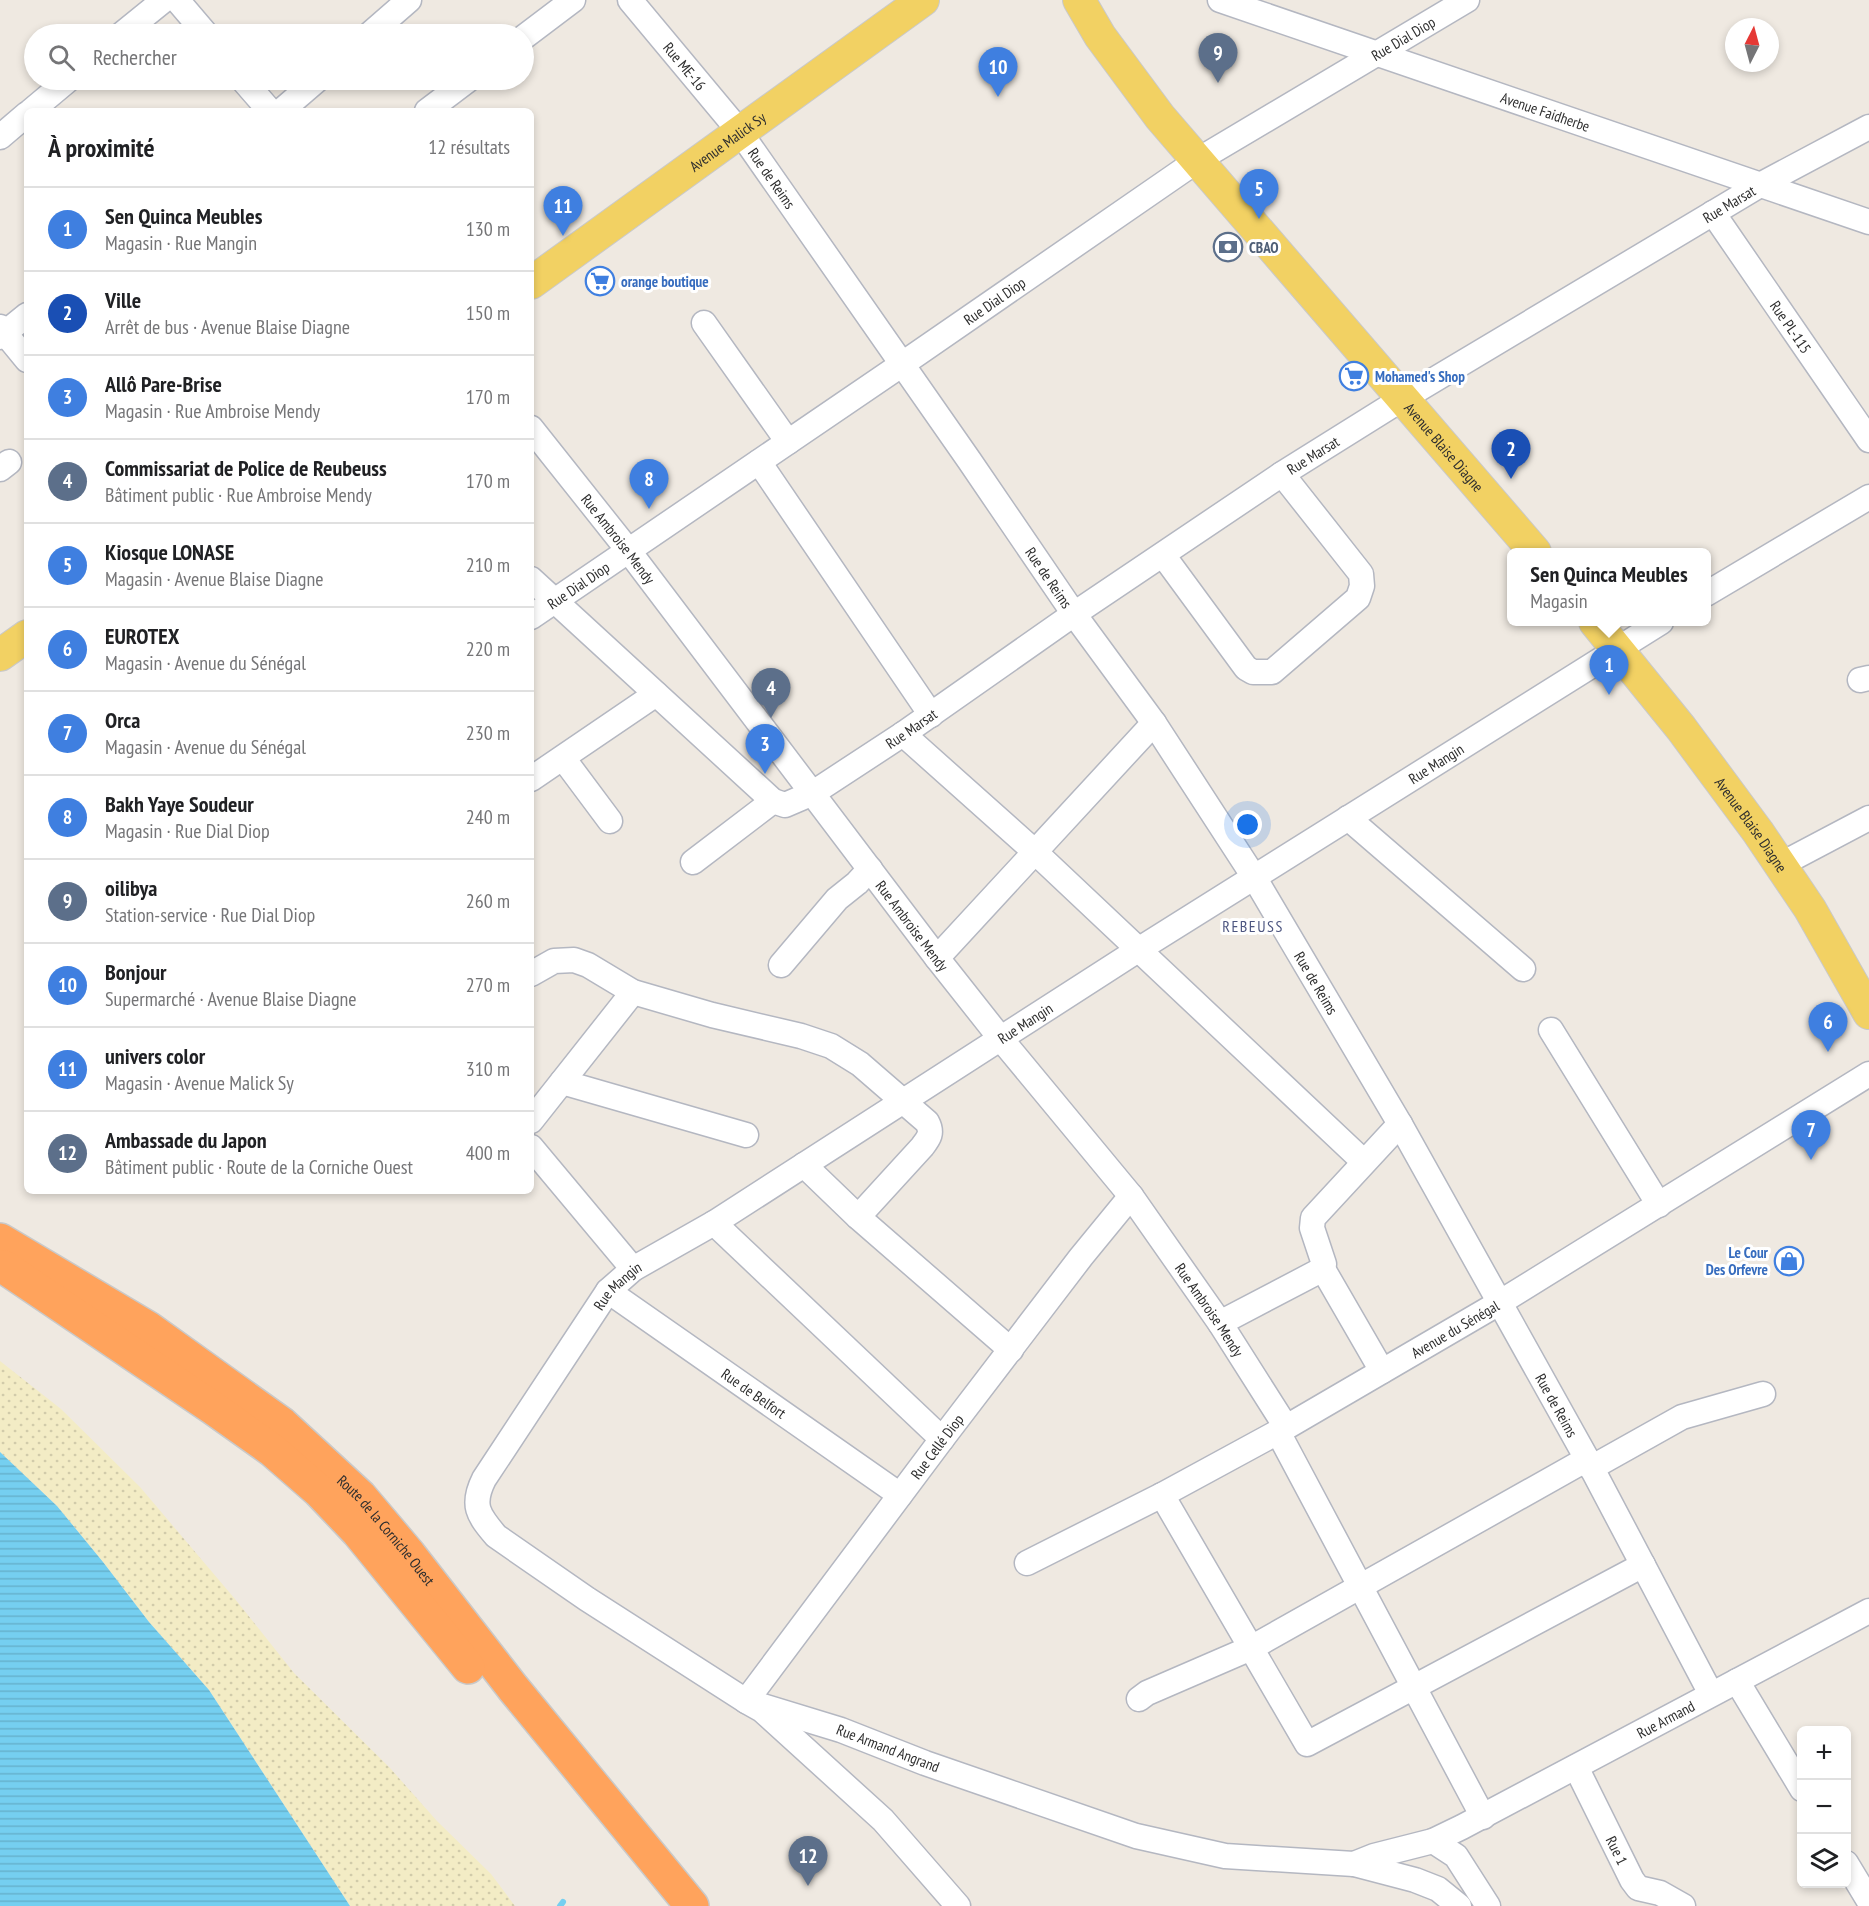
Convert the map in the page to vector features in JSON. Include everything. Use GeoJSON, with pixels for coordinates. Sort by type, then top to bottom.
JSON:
{"type":"FeatureCollection","features":[{"type":"Feature","properties":{"kind":"highway","name":"Route de la Corniche Ouest"},"geometry":{"type":"LineString","coordinates":[[4,1247],[112,1341],[272,1450],[319,1491],[358,1532],[668,1906]]}},
{"type":"Feature","properties":{"kind":"highway","name":"Route de la Corniche Ouest"},"geometry":{"type":"LineString","coordinates":[[4,1247],[148,1328],[282,1424],[360,1496],[409,1554],[513,1688],[692,1906]]}},
{"type":"Feature","properties":{"kind":"highway"},"geometry":{"type":"LineString","coordinates":[[0,1289],[35,1311],[67,1326],[112,1341]]}},
{"type":"Feature","properties":{"kind":"main road","name":"Avenue Malick Sy"},"geometry":{"type":"LineString","coordinates":[[534,281],[923,0]]}},
{"type":"Feature","properties":{"kind":"main road","name":"Avenue Blaise Diagne"},"geometry":{"type":"LineString","coordinates":[[1057,0],[1100,36]]}},
{"type":"Feature","properties":{"kind":"main road","name":"Avenue Blaise Diagne"},"geometry":{"type":"LineString","coordinates":[[1079,0],[1100,36],[1160,117],[1532,548]]}},
{"type":"Feature","properties":{"kind":"main road","name":"Avenue Blaise Diagne"},"geometry":{"type":"LineString","coordinates":[[1599,626],[1681,728],[1780,864],[1810,909],[1869,1013]]}},
{"type":"Feature","properties":{"kind":"main road"},"geometry":{"type":"LineString","coordinates":[[0,655],[24,638]]}},
{"type":"Feature","properties":{"kind":"street"},"geometry":{"type":"LineString","coordinates":[[134,24],[164,0]]}},
{"type":"Feature","properties":{"kind":"street"},"geometry":{"type":"LineString","coordinates":[[177,0],[197,24]]}},
{"type":"Feature","properties":{"kind":"street"},"geometry":{"type":"LineString","coordinates":[[382,24],[410,0]]}},
{"type":"Feature","properties":{"kind":"street"},"geometry":{"type":"LineString","coordinates":[[534,30],[573,0]]}},
{"type":"Feature","properties":{"kind":"street","name":"Rue ME-16"},"geometry":{"type":"LineString","coordinates":[[630,0],[740,132]]}},
{"type":"Feature","properties":{"kind":"street","name":"Avenue Faidherbe"},"geometry":{"type":"LineString","coordinates":[[1220,0],[1869,222]]}},
{"type":"Feature","properties":{"kind":"street","name":"Rue Dial Diop"},"geometry":{"type":"LineString","coordinates":[[534,615],[1198,160],[1467,0]]}},
{"type":"Feature","properties":{"kind":"street"},"geometry":{"type":"LineString","coordinates":[[35,108],[57,90]]}},
{"type":"Feature","properties":{"kind":"street"},"geometry":{"type":"LineString","coordinates":[[252,90],[267,108]]}},
{"type":"Feature","properties":{"kind":"street"},"geometry":{"type":"LineString","coordinates":[[285,108],[306,90]]}},
{"type":"Feature","properties":{"kind":"street"},"geometry":{"type":"LineString","coordinates":[[431,108],[455,90]]}},
{"type":"Feature","properties":{"kind":"street"},"geometry":{"type":"LineString","coordinates":[[0,137],[24,117]]}},
{"type":"Feature","properties":{"kind":"street","name":"Rue Marsat"},"geometry":{"type":"LineString","coordinates":[[773,801],[784,805],[813,793],[931,715],[1074,614],[1282,474],[1402,399],[1760,185],[1869,127]]}},
{"type":"Feature","properties":{"kind":"street","name":"Rue de Reims"},"geometry":{"type":"LineString","coordinates":[[740,132],[1074,614],[1154,723],[1254,877],[1400,1124],[1589,1464],[1711,1694]]}},
{"type":"Feature","properties":{"kind":"street","name":"Rue PL-115"},"geometry":{"type":"LineString","coordinates":[[1713,213],[1869,440]]}},
{"type":"Feature","properties":{"kind":"street"},"geometry":{"type":"LineString","coordinates":[[24,317],[2,332],[24,357]]}},
{"type":"Feature","properties":{"kind":"street"},"geometry":{"type":"LineString","coordinates":[[704,323],[788,442]]}},
{"type":"Feature","properties":{"kind":"street","name":"Rue Ambroise Mendy"},"geometry":{"type":"LineString","coordinates":[[534,432],[628,550],[937,958],[1131,1196],[1220,1323],[1282,1429],[1414,1687],[1473,1822]]}},
{"type":"Feature","properties":{"kind":"street"},"geometry":{"type":"LineString","coordinates":[[759,462],[931,715]]}},
{"type":"Feature","properties":{"kind":"street"},"geometry":{"type":"LineString","coordinates":[[1163,555],[1246,668],[1253,672],[1272,672],[1358,598],[1362,586],[1361,574],[1282,474]]}},
{"type":"Feature","properties":{"kind":"street"},"geometry":{"type":"LineString","coordinates":[[1711,592],[1869,497]]}},
{"type":"Feature","properties":{"kind":"street"},"geometry":{"type":"LineString","coordinates":[[534,582],[773,801],[693,862]]}},
{"type":"Feature","properties":{"kind":"street","name":"Rue Mangin"},"geometry":{"type":"LineString","coordinates":[[477,1508],[477,1494],[484,1479],[608,1291],[633,1269],[714,1223],[1138,950],[1653,626]]}},
{"type":"Feature","properties":{"kind":"street"},"geometry":{"type":"LineString","coordinates":[[534,778],[656,694]]}},
{"type":"Feature","properties":{"kind":"street"},"geometry":{"type":"LineString","coordinates":[[937,958],[1154,723]]}},
{"type":"Feature","properties":{"kind":"street"},"geometry":{"type":"LineString","coordinates":[[903,734],[1034,851],[1364,1161]]}},
{"type":"Feature","properties":{"kind":"street"},"geometry":{"type":"LineString","coordinates":[[563,758],[609,821]]}},
{"type":"Feature","properties":{"kind":"street"},"geometry":{"type":"LineString","coordinates":[[1348,818],[1523,969]]}},
{"type":"Feature","properties":{"kind":"street"},"geometry":{"type":"LineString","coordinates":[[1780,864],[1869,818]]}},
{"type":"Feature","properties":{"kind":"street"},"geometry":{"type":"LineString","coordinates":[[781,965],[837,899],[870,869]]}},
{"type":"Feature","properties":{"kind":"street"},"geometry":{"type":"LineString","coordinates":[[534,972],[554,961],[574,960],[588,965],[633,992],[712,1015],[801,1036],[831,1046],[860,1064],[927,1122],[931,1129],[931,1136],[858,1217]]}},
{"type":"Feature","properties":{"kind":"street"},"geometry":{"type":"LineString","coordinates":[[534,1117],[633,992]]}},
{"type":"Feature","properties":{"kind":"street"},"geometry":{"type":"LineString","coordinates":[[1551,1030],[1659,1205]]}},
{"type":"Feature","properties":{"kind":"street","name":"Avenue du Sénégal"},"geometry":{"type":"LineString","coordinates":[[1027,1563],[1162,1495],[1382,1371],[1499,1303],[1869,1074]]}},
{"type":"Feature","properties":{"kind":"street"},"geometry":{"type":"LineString","coordinates":[[562,1082],[746,1135]]}},
{"type":"Feature","properties":{"kind":"street"},"geometry":{"type":"LineString","coordinates":[[1382,1371],[1323,1269],[1324,1264],[1312,1228],[1313,1218],[1400,1124]]}},
{"type":"Feature","properties":{"kind":"street"},"geometry":{"type":"LineString","coordinates":[[534,1151],[633,1269]]}},
{"type":"Feature","properties":{"kind":"street"},"geometry":{"type":"LineString","coordinates":[[804,1165],[858,1217],[1011,1350]]}},
{"type":"Feature","properties":{"kind":"street","name":"Rue Cellé Diop"},"geometry":{"type":"LineString","coordinates":[[746,1701],[942,1439],[1131,1196]]}},
{"type":"Feature","properties":{"kind":"street"},"geometry":{"type":"LineString","coordinates":[[714,1223],[942,1439]]}},
{"type":"Feature","properties":{"kind":"street"},"geometry":{"type":"LineString","coordinates":[[1220,1323],[1323,1269]]}},
{"type":"Feature","properties":{"kind":"street","name":"Rue de Belfort"},"geometry":{"type":"LineString","coordinates":[[608,1291],[900,1495]]}},
{"type":"Feature","properties":{"kind":"street"},"geometry":{"type":"LineString","coordinates":[[1139,1699],[1147,1693],[1251,1648],[1361,1586],[1682,1417],[1763,1394]]}},
{"type":"Feature","properties":{"kind":"street"},"geometry":{"type":"LineString","coordinates":[[1162,1495],[1306,1744],[1643,1565]]}},
{"type":"Feature","properties":{"kind":"street","name":"Rue Armand Angrand"},"geometry":{"type":"LineString","coordinates":[[477,1508],[496,1536],[586,1599],[746,1701],[841,1730],[926,1763],[1136,1836],[1225,1856],[1354,1864],[1415,1880],[1438,1889],[1459,1906]]}},
{"type":"Feature","properties":{"kind":"street","name":"Rue Armand"},"geometry":{"type":"LineString","coordinates":[[1433,1841],[1473,1822],[1869,1611]]}},
{"type":"Feature","properties":{"kind":"street"},"geometry":{"type":"LineString","coordinates":[[1737,1681],[1797,1781]]}},
{"type":"Feature","properties":{"kind":"street"},"geometry":{"type":"LineString","coordinates":[[746,1701],[762,1710],[883,1820],[958,1906]]}},
{"type":"Feature","properties":{"kind":"street","name":"Rue 1"},"geometry":{"type":"LineString","coordinates":[[1576,1767],[1638,1888],[1660,1893],[1683,1906]]}},
{"type":"Feature","properties":{"kind":"street"},"geometry":{"type":"LineString","coordinates":[[1438,1889],[1473,1822]]}},
{"type":"Feature","properties":{"kind":"street"},"geometry":{"type":"LineString","coordinates":[[1415,1880],[1433,1841],[1456,1856],[1488,1906]]}},
{"type":"Feature","properties":{"kind":"street","name":"Rue Armand Angrand"},"geometry":{"type":"LineString","coordinates":[[1354,1864],[1374,1856],[1433,1841]]}},
{"type":"Feature","properties":{"kind":"street"},"geometry":{"type":"LineString","coordinates":[[1851,1871],[1869,1901]]}},
{"type":"Feature","properties":{"kind":"sand"},"geometry":{"type":"Polygon","coordinates":[[[0,1361],[61,1409],[140,1487],[294,1673],[390,1768],[437,1821],[491,1874],[515,1906],[350,1906],[209,1690],[149,1622],[57,1506],[0,1452],[0,1361]]]}},
{"type":"Feature","properties":{"kind":"water"},"geometry":{"type":"Polygon","coordinates":[[[0,1452],[57,1506],[149,1622],[209,1690],[350,1906],[0,1906],[0,1452]]]}},
{"type":"Feature","properties":{"kind":"waterway"},"geometry":{"type":"LineString","coordinates":[[560,1906],[563,1902]]}},
{"type":"Feature","properties":{"kind":"place","name":"oilibya"},"geometry":{"type":"Point","coordinates":[1218,83]}},
{"type":"Feature","properties":{"kind":"place","name":"Bonjour"},"geometry":{"type":"Point","coordinates":[998,97]}},
{"type":"Feature","properties":{"kind":"place","name":"Kiosque LONASE"},"geometry":{"type":"Point","coordinates":[1259,219]}},
{"type":"Feature","properties":{"kind":"place","name":"univers color"},"geometry":{"type":"Point","coordinates":[563,236]}},
{"type":"Feature","properties":{"kind":"place","name":"CBAO"},"geometry":{"type":"Point","coordinates":[1228,247]}},
{"type":"Feature","properties":{"kind":"place","name":"orange boutique"},"geometry":{"type":"Point","coordinates":[600,281]}},
{"type":"Feature","properties":{"kind":"place","name":"Mohamed's Shop"},"geometry":{"type":"Point","coordinates":[1354,376]}},
{"type":"Feature","properties":{"kind":"place","name":"Ville"},"geometry":{"type":"Point","coordinates":[1511,479]}},
{"type":"Feature","properties":{"kind":"place","name":"Bakh Yaye Soudeur"},"geometry":{"type":"Point","coordinates":[649,509]}},
{"type":"Feature","properties":{"kind":"place","name":"Sen Quinca Meubles"},"geometry":{"type":"Point","coordinates":[1609,695]}},
{"type":"Feature","properties":{"kind":"place","name":"Commissariat de Police de Reubeuss"},"geometry":{"type":"Point","coordinates":[771,718]}},
{"type":"Feature","properties":{"kind":"place","name":"Allô Pare-Brise"},"geometry":{"type":"Point","coordinates":[765,774]}},
{"type":"Feature","properties":{"kind":"place","name":"EUROTEX"},"geometry":{"type":"Point","coordinates":[1828,1052]}},
{"type":"Feature","properties":{"kind":"place","name":"Orca"},"geometry":{"type":"Point","coordinates":[1811,1160]}},
{"type":"Feature","properties":{"kind":"place","name":"Le Cour Des Orfevre"},"geometry":{"type":"Point","coordinates":[1789,1261]}},
{"type":"Feature","properties":{"kind":"place","name":"Ambassade du Japon"},"geometry":{"type":"Point","coordinates":[808,1886]}},
{"type":"Feature","properties":{"kind":"district","name":"REBEUSS"},"geometry":{"type":"Point","coordinates":[1253,926]}}]}
